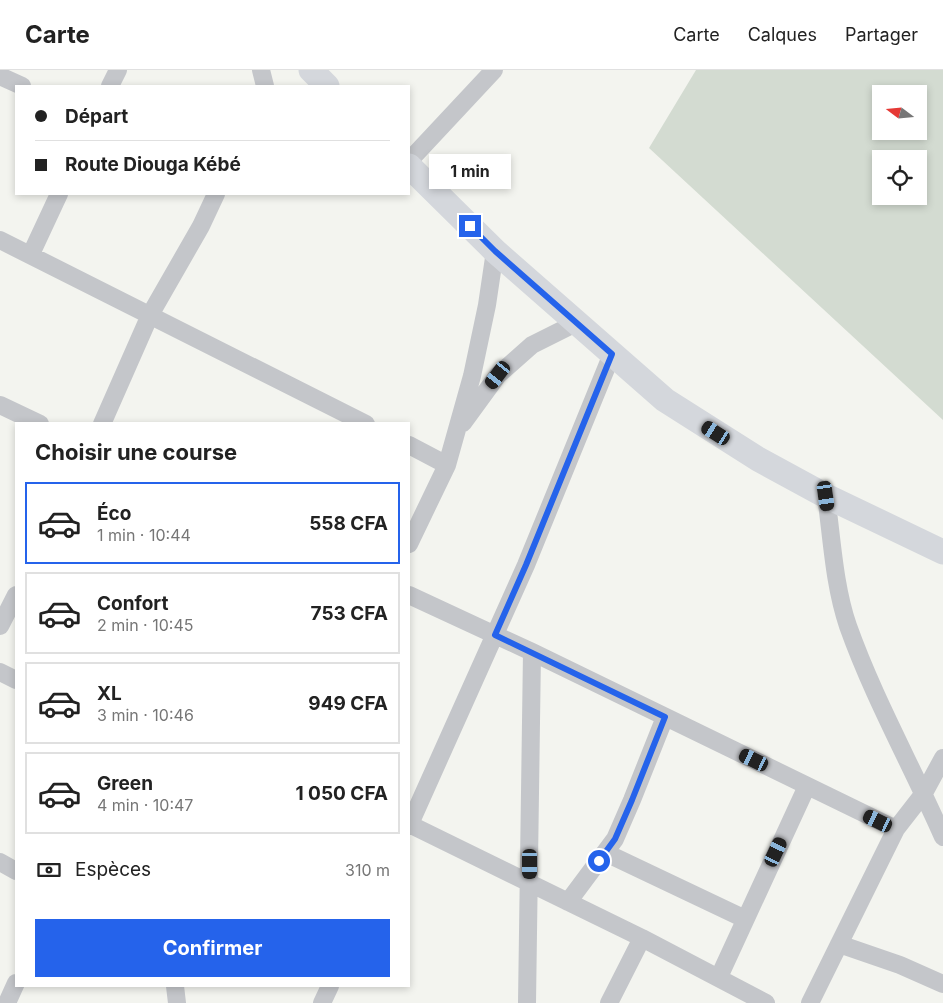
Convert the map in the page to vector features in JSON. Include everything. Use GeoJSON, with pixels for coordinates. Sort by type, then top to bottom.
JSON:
{"type":"FeatureCollection","features":[{"type":"Feature","properties":{"kind":"street"},"geometry":{"type":"LineString","coordinates":[[110,85],[118,70]]}},
{"type":"Feature","properties":{"kind":"street"},"geometry":{"type":"LineString","coordinates":[[261,70],[265,85]]}},
{"type":"Feature","properties":{"kind":"street"},"geometry":{"type":"LineString","coordinates":[[311,70],[326,85]]}},
{"type":"Feature","properties":{"kind":"street"},"geometry":{"type":"LineString","coordinates":[[410,160],[494,70]]}},
{"type":"Feature","properties":{"kind":"street"},"geometry":{"type":"LineString","coordinates":[[0,76],[20,85]]}},
{"type":"Feature","properties":{"kind":"street"},"geometry":{"type":"LineString","coordinates":[[410,167],[495,251],[665,400],[758,459],[826,496],[943,552]]}},
{"type":"Feature","properties":{"kind":"street"},"geometry":{"type":"LineString","coordinates":[[31,254],[59,195]]}},
{"type":"Feature","properties":{"kind":"street"},"geometry":{"type":"LineString","coordinates":[[103,422],[150,315],[216,195]]}},
{"type":"Feature","properties":{"kind":"street"},"geometry":{"type":"LineString","coordinates":[[0,240],[362,422]]}},
{"type":"Feature","properties":{"kind":"street"},"geometry":{"type":"LineString","coordinates":[[410,542],[447,465],[472,376],[485,314],[495,251]]}},
{"type":"Feature","properties":{"kind":"street"},"geometry":{"type":"LineString","coordinates":[[456,432],[498,375],[532,345],[576,322]]}},
{"type":"Feature","properties":{"kind":"street"},"geometry":{"type":"LineString","coordinates":[[410,822],[526,565],[612,354]]}},
{"type":"Feature","properties":{"kind":"street"},"geometry":{"type":"LineString","coordinates":[[0,405],[36,422]]}},
{"type":"Feature","properties":{"kind":"street"},"geometry":{"type":"LineString","coordinates":[[410,446],[447,465]]}},
{"type":"Feature","properties":{"kind":"street"},"geometry":{"type":"LineString","coordinates":[[826,496],[840,597],[848,626],[886,717],[924,792],[943,837]]}},
{"type":"Feature","properties":{"kind":"street"},"geometry":{"type":"LineString","coordinates":[[410,595],[532,652],[896,830]]}},
{"type":"Feature","properties":{"kind":"street"},"geometry":{"type":"LineString","coordinates":[[0,626],[15,597]]}},
{"type":"Feature","properties":{"kind":"street"},"geometry":{"type":"LineString","coordinates":[[528,1003],[532,652]]}},
{"type":"Feature","properties":{"kind":"street"},"geometry":{"type":"LineString","coordinates":[[0,672],[15,680]]}},
{"type":"Feature","properties":{"kind":"street"},"geometry":{"type":"LineString","coordinates":[[568,902],[615,839],[665,717]]}},
{"type":"Feature","properties":{"kind":"street"},"geometry":{"type":"LineString","coordinates":[[810,1003],[896,830],[924,792],[943,758]]}},
{"type":"Feature","properties":{"kind":"street"},"geometry":{"type":"LineString","coordinates":[[719,977],[807,786]]}},
{"type":"Feature","properties":{"kind":"street"},"geometry":{"type":"LineString","coordinates":[[924,792],[943,802]]}},
{"type":"Feature","properties":{"kind":"street"},"geometry":{"type":"LineString","coordinates":[[410,824],[642,938],[766,1003]]}},
{"type":"Feature","properties":{"kind":"street"},"geometry":{"type":"LineString","coordinates":[[606,853],[745,919]]}},
{"type":"Feature","properties":{"kind":"street"},"geometry":{"type":"LineString","coordinates":[[0,862],[15,870]]}},
{"type":"Feature","properties":{"kind":"street"},"geometry":{"type":"LineString","coordinates":[[608,1003],[642,938]]}},
{"type":"Feature","properties":{"kind":"street"},"geometry":{"type":"LineString","coordinates":[[840,944],[900,965],[943,984]]}},
{"type":"Feature","properties":{"kind":"street"},"geometry":{"type":"LineString","coordinates":[[7,1003],[15,985]]}},
{"type":"Feature","properties":{"kind":"street"},"geometry":{"type":"LineString","coordinates":[[175,987],[177,1003]]}},
{"type":"Feature","properties":{"kind":"street"},"geometry":{"type":"LineString","coordinates":[[322,1003],[330,987]]}},
{"type":"Feature","properties":{"kind":"shaded area"},"geometry":{"type":"Polygon","coordinates":[[[696,70],[943,70],[943,420],[649,148],[696,70]]]}},
{"type":"Feature","properties":{"kind":"route"},"geometry":{"type":"LineString","coordinates":[[470,226],[495,251],[612,354],[526,565],[495,635],[665,717],[615,839],[599,861]]}}]}
